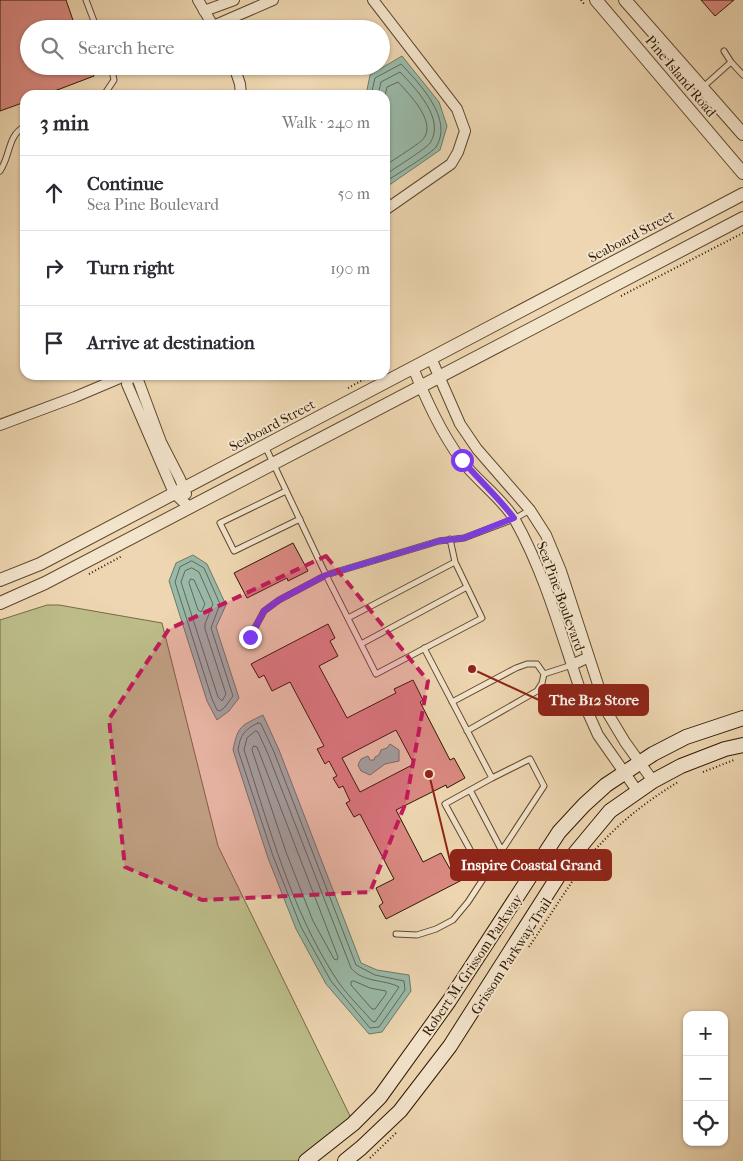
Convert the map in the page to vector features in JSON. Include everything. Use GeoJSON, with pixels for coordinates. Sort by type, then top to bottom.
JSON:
{"type":"FeatureCollection","features":[{"type":"Feature","properties":{"kind":"main road","name":"Robert M. Grissom Parkway"},"geometry":{"type":"LineString","coordinates":[[306,1161],[353,1124],[380,1097],[449,1001],[559,832],[606,784],[640,762],[686,737],[743,718]]}},
{"type":"Feature","properties":{"kind":"main road","name":"Robert M. Grissom Parkway"},"geometry":{"type":"LineString","coordinates":[[345,1161],[400,1112],[450,1046],[566,864],[610,811],[653,781],[681,766],[725,749],[743,745]]}},
{"type":"Feature","properties":{"kind":"street"},"geometry":{"type":"LineString","coordinates":[[198,0],[210,20]]}},
{"type":"Feature","properties":{"kind":"street"},"geometry":{"type":"LineString","coordinates":[[204,11],[234,0]]}},
{"type":"Feature","properties":{"kind":"street"},"geometry":{"type":"LineString","coordinates":[[229,20],[273,0]]}},
{"type":"Feature","properties":{"kind":"street"},"geometry":{"type":"LineString","coordinates":[[373,0],[388,20]]}},
{"type":"Feature","properties":{"kind":"street","name":"Pine Island Road"},"geometry":{"type":"LineString","coordinates":[[596,0],[743,172]]}},
{"type":"Feature","properties":{"kind":"street","name":"Pine Island Road"},"geometry":{"type":"LineString","coordinates":[[624,0],[743,134]]}},
{"type":"Feature","properties":{"kind":"street"},"geometry":{"type":"LineString","coordinates":[[390,22],[457,109],[465,131],[458,152],[451,164],[390,207]]}},
{"type":"Feature","properties":{"kind":"street"},"geometry":{"type":"LineString","coordinates":[[237,75],[241,90]]}},
{"type":"Feature","properties":{"kind":"street","name":"Seaboard Street"},"geometry":{"type":"LineString","coordinates":[[0,580],[40,564],[743,194]]}},
{"type":"Feature","properties":{"kind":"street"},"geometry":{"type":"LineString","coordinates":[[0,603],[45,583],[743,218]]}},
{"type":"Feature","properties":{"kind":"street","name":"Sea Pine Boulevard"},"geometry":{"type":"LineString","coordinates":[[431,358],[460,424],[476,449],[530,510],[546,535],[561,572],[606,712],[653,781]]}},
{"type":"Feature","properties":{"kind":"street","name":"Sea Pine Boulevard"},"geometry":{"type":"LineString","coordinates":[[413,368],[420,386],[448,440],[480,482],[503,504],[514,518],[531,550],[546,588],[588,715],[598,735],[638,792]]}},
{"type":"Feature","properties":{"kind":"street"},"geometry":{"type":"LineString","coordinates":[[0,425],[117,380]]}},
{"type":"Feature","properties":{"kind":"street"},"geometry":{"type":"LineString","coordinates":[[138,380],[179,490],[189,507]]}},
{"type":"Feature","properties":{"kind":"street"},"geometry":{"type":"LineString","coordinates":[[572,665],[589,657]]}},
{"type":"Feature","properties":{"kind":"lane"},"geometry":{"type":"LineString","coordinates":[[86,0],[94,20]]}},
{"type":"Feature","properties":{"kind":"lane"},"geometry":{"type":"LineString","coordinates":[[724,51],[731,62],[742,72]]}},
{"type":"Feature","properties":{"kind":"lane"},"geometry":{"type":"LineString","coordinates":[[701,88],[731,62]]}},
{"type":"Feature","properties":{"kind":"lane"},"geometry":{"type":"LineString","coordinates":[[107,90],[114,80],[113,75]]}},
{"type":"Feature","properties":{"kind":"lane"},"geometry":{"type":"LineString","coordinates":[[0,170],[6,163],[12,137],[20,128]]}},
{"type":"Feature","properties":{"kind":"lane"},"geometry":{"type":"LineString","coordinates":[[265,446],[326,575],[376,674],[482,618],[455,562],[450,539]]}},
{"type":"Feature","properties":{"kind":"lane"},"geometry":{"type":"LineString","coordinates":[[286,491],[220,523],[234,551],[300,519]]}},
{"type":"Feature","properties":{"kind":"lane"},"geometry":{"type":"LineString","coordinates":[[250,637],[264,611],[279,600],[326,575],[439,541],[464,538],[530,510]]}},
{"type":"Feature","properties":{"kind":"lane"},"geometry":{"type":"LineString","coordinates":[[348,618],[455,562]]}},
{"type":"Feature","properties":{"kind":"lane"},"geometry":{"type":"LineString","coordinates":[[361,644],[467,587]]}},
{"type":"Feature","properties":{"kind":"lane"},"geometry":{"type":"LineString","coordinates":[[424,648],[492,778]]}},
{"type":"Feature","properties":{"kind":"lane"},"geometry":{"type":"LineString","coordinates":[[452,702],[527,664],[537,664],[544,674],[542,683],[537,691],[467,731]]}},
{"type":"Feature","properties":{"kind":"lane"},"geometry":{"type":"LineString","coordinates":[[544,674],[572,665]]}},
{"type":"Feature","properties":{"kind":"lane"},"geometry":{"type":"LineString","coordinates":[[396,934],[417,935],[436,929],[453,920],[468,902],[485,877],[544,786],[530,759],[446,804],[485,877]]}},
{"type":"Feature","properties":{"kind":"lane"},"geometry":{"type":"LineString","coordinates":[[470,790],[502,851]]}},
{"type":"Feature","properties":{"kind":"path"},"geometry":{"type":"LineString","coordinates":[[702,772],[735,760]]}},
{"type":"Feature","properties":{"kind":"path","name":"Grissom Parkway Trail"},"geometry":{"type":"LineString","coordinates":[[526,951],[588,858],[613,829],[647,801],[685,778]]}},
{"type":"Feature","properties":{"kind":"path"},"geometry":{"type":"LineString","coordinates":[[366,1161],[382,1148],[402,1127]]}},
{"type":"Feature","properties":{"kind":"highlighted area"},"geometry":{"type":"Polygon","coordinates":[[[326,556],[428,681],[406,802],[370,892],[202,900],[125,867],[109,719],[169,629],[326,556]]]}},
{"type":"Feature","properties":{"kind":"green space"},"geometry":{"type":"Polygon","coordinates":[[[47,605],[59,605],[162,623],[218,846],[353,1122],[306,1161],[0,1161],[0,620],[47,605]]]}},
{"type":"Feature","properties":{"kind":"water"},"geometry":{"type":"Polygon","coordinates":[[[402,56],[439,102],[447,126],[440,150],[390,185],[390,90],[367,90],[370,75],[390,75],[390,63],[402,56]]]}},
{"type":"Feature","properties":{"kind":"water"},"geometry":{"type":"Polygon","coordinates":[[[193,555],[207,564],[226,605],[216,627],[239,698],[229,711],[217,720],[207,701],[169,581],[176,563],[193,555]]]}},
{"type":"Feature","properties":{"kind":"water"},"geometry":{"type":"Polygon","coordinates":[[[263,715],[279,750],[361,963],[377,970],[409,975],[411,991],[382,1032],[369,1034],[326,984],[296,929],[268,858],[233,750],[242,727],[263,715]]]}},
{"type":"Feature","properties":{"kind":"water"},"geometry":{"type":"Polygon","coordinates":[[[390,744],[399,750],[399,761],[385,764],[370,775],[361,771],[358,765],[361,759],[368,756],[370,760],[374,760],[381,750],[387,748],[390,744]]]}},
{"type":"Feature","properties":{"kind":"building"},"geometry":{"type":"Polygon","coordinates":[[[0,0],[66,0],[73,20],[20,20],[20,75],[94,76],[57,90],[20,90],[20,104],[0,111],[0,0]]]}},
{"type":"Feature","properties":{"kind":"building"},"geometry":{"type":"Polygon","coordinates":[[[701,0],[734,0],[715,16],[701,0]]]}},
{"type":"Feature","properties":{"kind":"building"},"geometry":{"type":"Polygon","coordinates":[[[293,543],[308,571],[288,581],[287,578],[247,598],[234,573],[293,543]]]}},
{"type":"Feature","properties":{"kind":"building"},"geometry":{"type":"Polygon","coordinates":[[[328,624],[335,638],[330,641],[338,656],[319,666],[347,718],[396,693],[394,689],[413,680],[423,700],[420,702],[450,760],[454,758],[465,778],[447,788],[446,785],[396,810],[423,862],[441,853],[450,869],[455,866],[462,880],[386,919],[379,906],[383,903],[376,888],[394,879],[360,814],[354,817],[346,803],[350,801],[343,786],[339,788],[333,778],[337,776],[329,761],[325,764],[317,749],[324,746],[290,682],[272,691],[264,675],[259,678],[251,664],[328,624]],[[396,730],[342,758],[360,792],[414,764],[396,730]]]}},
{"type":"Feature","properties":{"kind":"place","name":"The B12 Store"},"geometry":{"type":"Point","coordinates":[472,669]}},
{"type":"Feature","properties":{"kind":"place","name":"Inspire Coastal Grand"},"geometry":{"type":"Point","coordinates":[429,774]}},
{"type":"Feature","properties":{"kind":"route"},"geometry":{"type":"LineString","coordinates":[[250,637],[264,611],[279,600],[326,575],[439,541],[464,538],[514,518],[462,460]]}}]}
